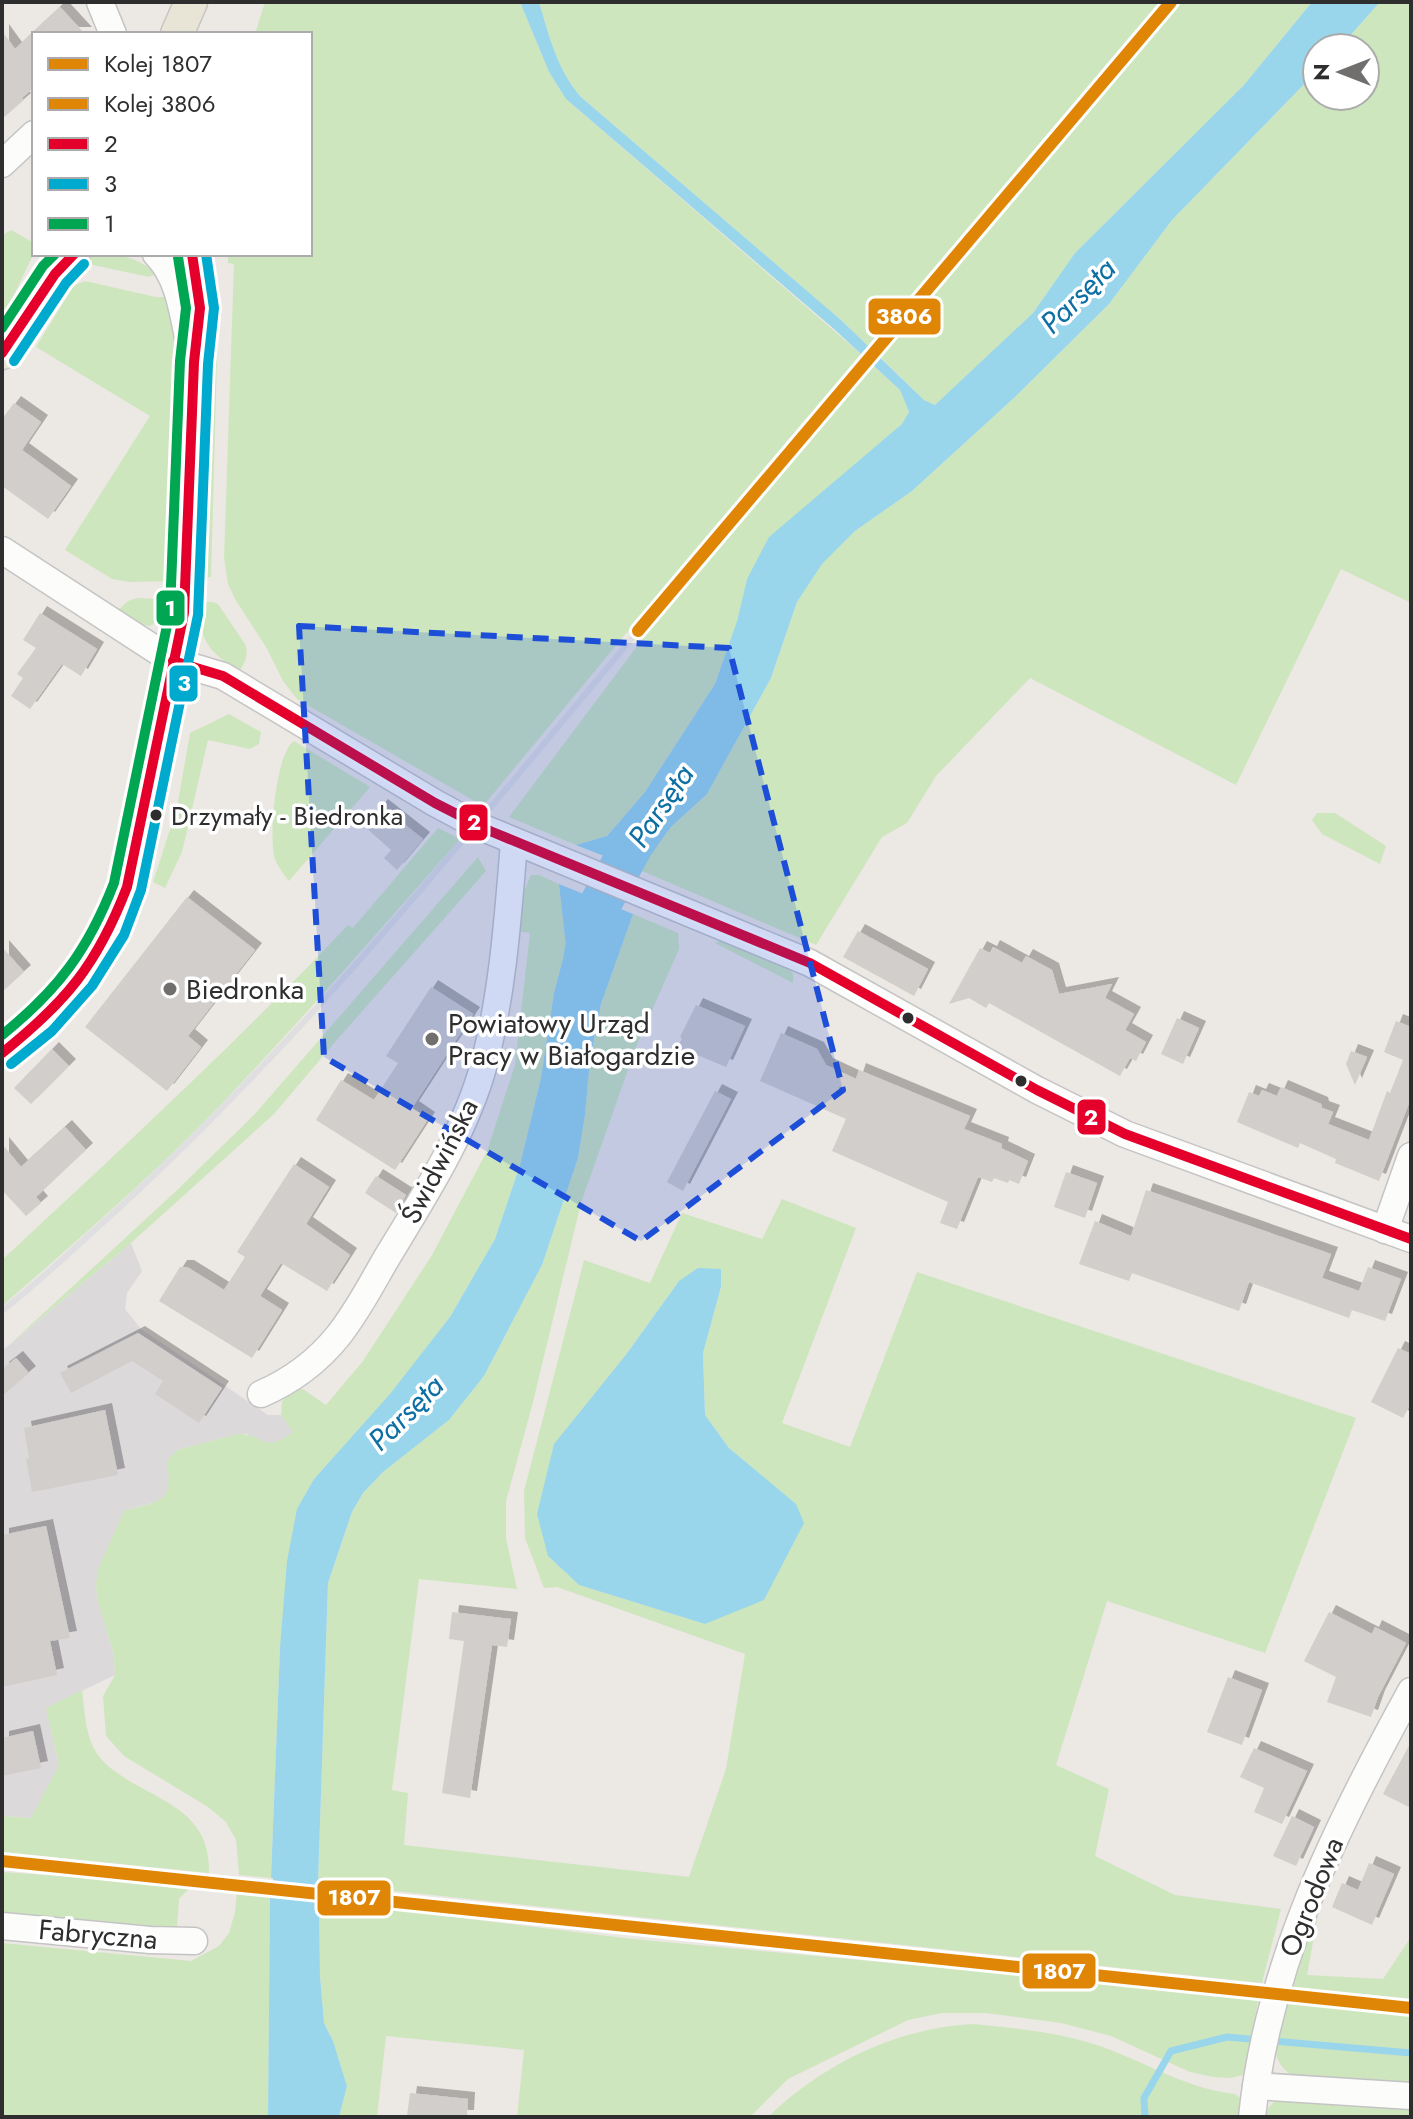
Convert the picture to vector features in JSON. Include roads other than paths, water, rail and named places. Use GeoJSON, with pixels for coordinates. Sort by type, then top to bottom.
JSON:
{"type":"FeatureCollection","features":[{"type":"Feature","properties":{"kind":"main road"},"geometry":{"type":"LineString","coordinates":[[178,32],[191,2]]}},
{"type":"Feature","properties":{"kind":"main road"},"geometry":{"type":"LineString","coordinates":[[202,32],[213,2]]}},
{"type":"Feature","properties":{"kind":"main road"},"geometry":{"type":"LineString","coordinates":[[4,349],[43,256]]}},
{"type":"Feature","properties":{"kind":"main road"},"geometry":{"type":"LineString","coordinates":[[4,349],[55,274],[72,256]]}},
{"type":"Feature","properties":{"kind":"street"},"geometry":{"type":"LineString","coordinates":[[100,2],[112,32]]}},
{"type":"Feature","properties":{"kind":"street"},"geometry":{"type":"LineString","coordinates":[[2,164],[32,136]]}},
{"type":"Feature","properties":{"kind":"street"},"geometry":{"type":"LineString","coordinates":[[158,256],[165,263],[175,285],[194,362]]}},
{"type":"Feature","properties":{"kind":"street"},"geometry":{"type":"LineString","coordinates":[[2,1053],[34,1029],[72,989],[99,949],[120,908],[145,808],[187,586],[194,362],[202,305],[192,256]]}},
{"type":"Feature","properties":{"kind":"street"},"geometry":{"type":"LineString","coordinates":[[2,550],[173,661],[223,676],[435,803],[514,842],[810,963],[1037,1090],[1125,1134],[1411,1239]]}},
{"type":"Feature","properties":{"kind":"street","name":"Świdwińska"},"geometry":{"type":"LineString","coordinates":[[261,1394],[284,1384],[336,1338],[400,1236],[460,1126],[474,1094],[493,1026],[502,973],[514,842]]}},
{"type":"Feature","properties":{"kind":"street"},"geometry":{"type":"LineString","coordinates":[[1385,1230],[1411,1156]]}},
{"type":"Feature","properties":{"kind":"street","name":"Ogrodowa"},"geometry":{"type":"LineString","coordinates":[[1252,2117],[1275,1994],[1304,1908],[1341,1823],[1411,1691]]}},
{"type":"Feature","properties":{"kind":"street","name":"Fabryczna"},"geometry":{"type":"LineString","coordinates":[[2,1926],[150,1940],[194,1941]]}},
{"type":"Feature","properties":{"kind":"street"},"geometry":{"type":"LineString","coordinates":[[1256,2086],[1411,2096]]}},
{"type":"Feature","properties":{"kind":"water"},"geometry":{"type":"Polygon","coordinates":[[[520,2],[539,2],[560,64],[581,97],[841,320],[924,400],[935,405],[1033,313],[1075,253],[1243,86],[1312,2],[1380,2],[1353,32],[1301,32],[1301,87],[1172,220],[1109,304],[1015,397],[912,491],[855,531],[822,564],[797,602],[771,678],[707,794],[671,827],[646,858],[642,871],[576,845],[607,836],[645,792],[715,684],[737,621],[747,579],[769,537],[902,424],[909,412],[900,390],[834,329],[566,99],[549,72],[520,2]]]}},
{"type":"Feature","properties":{"kind":"water"},"geometry":{"type":"Polygon","coordinates":[[[559,884],[633,914],[601,1004],[590,1059],[578,1158],[542,1265],[484,1376],[449,1420],[383,1472],[363,1493],[352,1512],[328,1583],[318,1883],[271,1878],[280,1648],[287,1561],[297,1509],[314,1479],[390,1394],[450,1317],[495,1239],[520,1165],[541,1078],[554,993],[566,947],[559,884]]]}},
{"type":"Feature","properties":{"kind":"water"},"geometry":{"type":"Polygon","coordinates":[[[698,1268],[721,1269],[721,1287],[703,1353],[705,1415],[729,1448],[796,1504],[804,1523],[764,1600],[705,1624],[579,1585],[548,1556],[537,1514],[554,1444],[625,1356],[679,1281],[698,1268]]]}},
{"type":"Feature","properties":{"kind":"water"},"geometry":{"type":"Polygon","coordinates":[[[270,1896],[319,1901],[324,2023],[347,2086],[339,2117],[268,2117],[270,1896]]]}},
{"type":"Feature","properties":{"kind":"waterway","name":"Parsęta"},"geometry":{"type":"LineString","coordinates":[[585,955],[591,921],[633,844],[653,815]]}},
{"type":"Feature","properties":{"kind":"waterway","name":"Parsęta"},"geometry":{"type":"LineString","coordinates":[[293,1953],[295,1824]]}},
{"type":"Feature","properties":{"kind":"waterway"},"geometry":{"type":"LineString","coordinates":[[1145,2117],[1144,2098],[1171,2051],[1227,2037],[1411,2053]]}},
{"type":"Feature","properties":{"kind":"railway"},"geometry":{"type":"LineString","coordinates":[[2,1311],[179,1151],[317,1008],[638,631]]}},
{"type":"Feature","properties":{"kind":"rail line","name":"3806"},"geometry":{"type":"LineString","coordinates":[[638,631],[1171,2]]}},
{"type":"Feature","properties":{"kind":"rail line","name":"1807"},"geometry":{"type":"LineString","coordinates":[[2,1861],[1411,2008]]}},
{"type":"Feature","properties":{"kind":"place","name":"Drzymały - Biedronka"},"geometry":{"type":"Point","coordinates":[156,815]}},
{"type":"Feature","properties":{"kind":"place","name":"Biedronka"},"geometry":{"type":"Point","coordinates":[170,989]}},
{"type":"Feature","properties":{"kind":"place","name":"Powiatowy Urząd Pracy w Białogardzie"},"geometry":{"type":"Point","coordinates":[432,1039]}}]}
